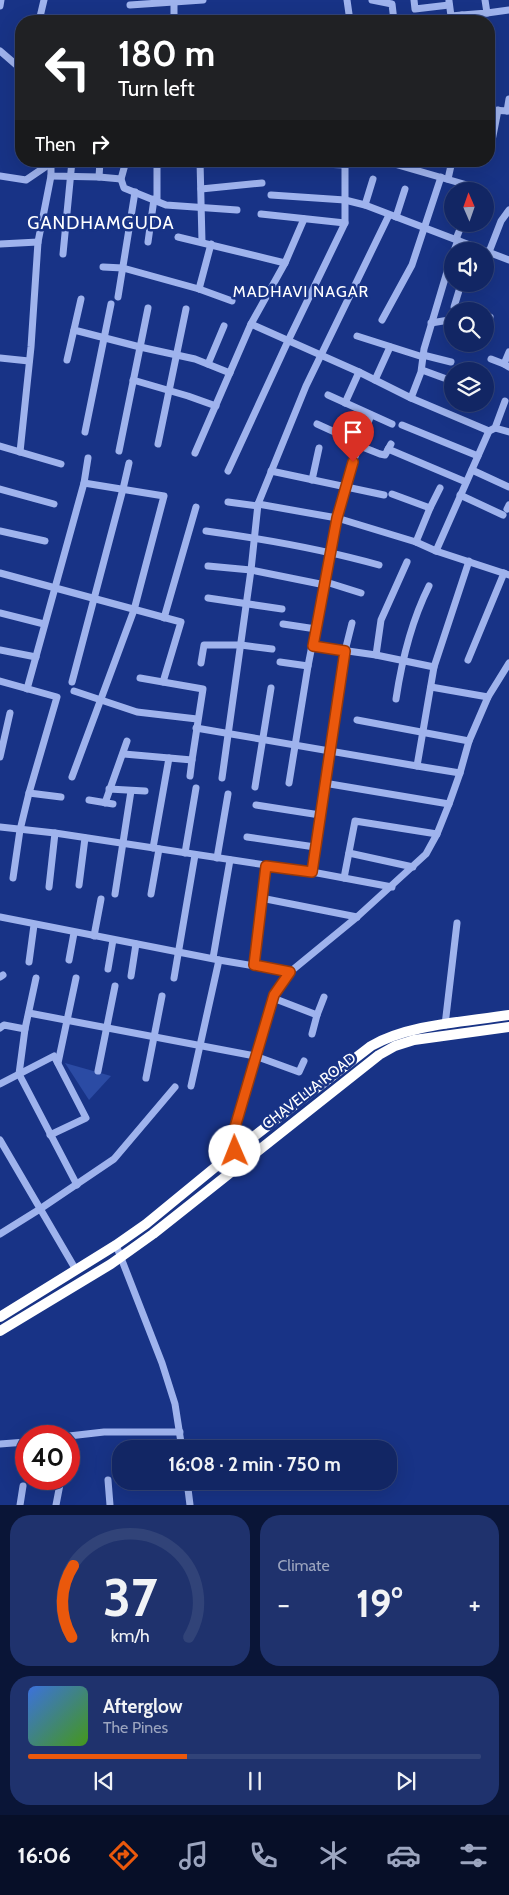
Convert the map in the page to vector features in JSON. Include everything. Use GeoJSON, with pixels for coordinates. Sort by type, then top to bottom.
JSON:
{"type":"FeatureCollection","features":[{"type":"Feature","properties":{"kind":"highway","name":"CHAVELLA ROAD"},"geometry":{"type":"LineString","coordinates":[[0,1317],[116,1245],[146,1224],[235,1151],[371,1046],[403,1031],[509,1016]]}},
{"type":"Feature","properties":{"kind":"highway","name":"CHAVELLA ROAD"},"geometry":{"type":"LineString","coordinates":[[0,1331],[153,1234],[379,1055],[395,1046],[414,1040],[509,1027]]}},
{"type":"Feature","properties":{"kind":"street"},"geometry":{"type":"LineString","coordinates":[[0,6],[2,0]]}},
{"type":"Feature","properties":{"kind":"street"},"geometry":{"type":"LineString","coordinates":[[40,15],[44,0]]}},
{"type":"Feature","properties":{"kind":"street"},"geometry":{"type":"LineString","coordinates":[[130,5],[203,0]]}},
{"type":"Feature","properties":{"kind":"street"},"geometry":{"type":"LineString","coordinates":[[346,0],[349,15]]}},
{"type":"Feature","properties":{"kind":"street"},"geometry":{"type":"LineString","coordinates":[[372,0],[392,4],[393,15]]}},
{"type":"Feature","properties":{"kind":"street"},"geometry":{"type":"LineString","coordinates":[[414,0],[415,9],[449,2],[451,15]]}},
{"type":"Feature","properties":{"kind":"street"},"geometry":{"type":"LineString","coordinates":[[485,0],[487,13]]}},
{"type":"Feature","properties":{"kind":"street"},"geometry":{"type":"LineString","coordinates":[[174,1],[174,15]]}},
{"type":"Feature","properties":{"kind":"street"},"geometry":{"type":"LineString","coordinates":[[477,15],[509,10]]}},
{"type":"Feature","properties":{"kind":"street"},"geometry":{"type":"LineString","coordinates":[[0,51],[15,64]]}},
{"type":"Feature","properties":{"kind":"street"},"geometry":{"type":"LineString","coordinates":[[495,125],[498,110],[508,111],[509,99]]}},
{"type":"Feature","properties":{"kind":"street"},"geometry":{"type":"LineString","coordinates":[[0,176],[26,180],[44,167]]}},
{"type":"Feature","properties":{"kind":"street"},"geometry":{"type":"LineString","coordinates":[[20,452],[30,361],[38,242],[51,176],[51,167]]}},
{"type":"Feature","properties":{"kind":"street"},"geometry":{"type":"LineString","coordinates":[[63,254],[72,167]]}},
{"type":"Feature","properties":{"kind":"street"},"geometry":{"type":"LineString","coordinates":[[99,177],[100,167]]}},
{"type":"Feature","properties":{"kind":"street"},"geometry":{"type":"LineString","coordinates":[[124,167],[121,179],[124,188],[166,205],[237,210]]}},
{"type":"Feature","properties":{"kind":"street"},"geometry":{"type":"LineString","coordinates":[[148,242],[155,200],[157,167]]}},
{"type":"Feature","properties":{"kind":"street"},"geometry":{"type":"LineString","coordinates":[[200,167],[202,242]]}},
{"type":"Feature","properties":{"kind":"street"},"geometry":{"type":"LineString","coordinates":[[228,471],[345,223],[345,167]]}},
{"type":"Feature","properties":{"kind":"street"},"geometry":{"type":"LineString","coordinates":[[417,167],[458,182]]}},
{"type":"Feature","properties":{"kind":"street"},"geometry":{"type":"LineString","coordinates":[[382,320],[412,265],[450,167]]}},
{"type":"Feature","properties":{"kind":"street"},"geometry":{"type":"LineString","coordinates":[[51,176],[121,179]]}},
{"type":"Feature","properties":{"kind":"street"},"geometry":{"type":"LineString","coordinates":[[365,205],[374,179]]}},
{"type":"Feature","properties":{"kind":"street"},"geometry":{"type":"LineString","coordinates":[[201,189],[262,183]]}},
{"type":"Feature","properties":{"kind":"street"},"geometry":{"type":"LineString","coordinates":[[222,778],[230,734],[252,570],[258,504],[321,355],[405,189]]}},
{"type":"Feature","properties":{"kind":"street"},"geometry":{"type":"LineString","coordinates":[[118,297],[135,192]]}},
{"type":"Feature","properties":{"kind":"street"},"geometry":{"type":"LineString","coordinates":[[271,195],[346,201],[365,205],[462,242]]}},
{"type":"Feature","properties":{"kind":"street"},"geometry":{"type":"LineString","coordinates":[[493,242],[500,221],[509,210]]}},
{"type":"Feature","properties":{"kind":"street"},"geometry":{"type":"LineString","coordinates":[[261,214],[345,223]]}},
{"type":"Feature","properties":{"kind":"street"},"geometry":{"type":"LineString","coordinates":[[195,453],[251,324],[286,263],[304,218]]}},
{"type":"Feature","properties":{"kind":"street"},"geometry":{"type":"LineString","coordinates":[[457,240],[460,232]]}},
{"type":"Feature","properties":{"kind":"street"},"geometry":{"type":"LineString","coordinates":[[178,237],[286,263]]}},
{"type":"Feature","properties":{"kind":"street"},"geometry":{"type":"LineString","coordinates":[[0,244],[38,242]]}},
{"type":"Feature","properties":{"kind":"street"},"geometry":{"type":"LineString","coordinates":[[199,289],[211,244]]}},
{"type":"Feature","properties":{"kind":"street"},"geometry":{"type":"LineString","coordinates":[[494,254],[509,260]]}},
{"type":"Feature","properties":{"kind":"street"},"geometry":{"type":"LineString","coordinates":[[103,266],[123,268],[199,289],[232,301]]}},
{"type":"Feature","properties":{"kind":"street"},"geometry":{"type":"LineString","coordinates":[[411,398],[422,370],[423,356],[431,323],[444,290]]}},
{"type":"Feature","properties":{"kind":"street"},"geometry":{"type":"LineString","coordinates":[[67,360],[80,299]]}},
{"type":"Feature","properties":{"kind":"street"},"geometry":{"type":"LineString","coordinates":[[85,432],[111,304]]}},
{"type":"Feature","properties":{"kind":"street"},"geometry":{"type":"LineString","coordinates":[[119,451],[148,308]]}},
{"type":"Feature","properties":{"kind":"street"},"geometry":{"type":"LineString","coordinates":[[158,444],[186,309]]}},
{"type":"Feature","properties":{"kind":"street"},"geometry":{"type":"LineString","coordinates":[[431,323],[444,321]]}},
{"type":"Feature","properties":{"kind":"street"},"geometry":{"type":"LineString","coordinates":[[251,324],[359,372],[411,398],[492,430],[509,432]]}},
{"type":"Feature","properties":{"kind":"street"},"geometry":{"type":"LineString","coordinates":[[208,364],[224,326]]}},
{"type":"Feature","properties":{"kind":"street"},"geometry":{"type":"LineString","coordinates":[[74,330],[196,359],[230,373]]}},
{"type":"Feature","properties":{"kind":"street"},"geometry":{"type":"LineString","coordinates":[[357,336],[390,347],[451,362]]}},
{"type":"Feature","properties":{"kind":"street"},"geometry":{"type":"LineString","coordinates":[[375,380],[390,347]]}},
{"type":"Feature","properties":{"kind":"street"},"geometry":{"type":"LineString","coordinates":[[491,359],[506,366],[509,352]]}},
{"type":"Feature","properties":{"kind":"street"},"geometry":{"type":"LineString","coordinates":[[0,358],[30,361]]}},
{"type":"Feature","properties":{"kind":"street"},"geometry":{"type":"LineString","coordinates":[[422,370],[444,378]]}},
{"type":"Feature","properties":{"kind":"street"},"geometry":{"type":"LineString","coordinates":[[345,402],[359,372]]}},
{"type":"Feature","properties":{"kind":"street"},"geometry":{"type":"LineString","coordinates":[[133,380],[216,406]]}},
{"type":"Feature","properties":{"kind":"street"},"geometry":{"type":"LineString","coordinates":[[328,395],[392,424]]}},
{"type":"Feature","properties":{"kind":"street"},"geometry":{"type":"LineString","coordinates":[[436,551],[504,401]]}},
{"type":"Feature","properties":{"kind":"street"},"geometry":{"type":"LineString","coordinates":[[289,783],[308,666],[337,518],[353,462],[371,415]]}},
{"type":"Feature","properties":{"kind":"street"},"geometry":{"type":"LineString","coordinates":[[317,424],[380,454],[385,454],[389,446],[466,482]]}},
{"type":"Feature","properties":{"kind":"street"},"geometry":{"type":"LineString","coordinates":[[402,424],[478,456]]}},
{"type":"Feature","properties":{"kind":"street"},"geometry":{"type":"LineString","coordinates":[[0,446],[61,464]]}},
{"type":"Feature","properties":{"kind":"street"},"geometry":{"type":"LineString","coordinates":[[312,480],[319,448]]}},
{"type":"Feature","properties":{"kind":"street"},"geometry":{"type":"LineString","coordinates":[[27,689],[84,483],[88,458]]}},
{"type":"Feature","properties":{"kind":"street"},"geometry":{"type":"LineString","coordinates":[[72,682],[129,463]]}},
{"type":"Feature","properties":{"kind":"street"},"geometry":{"type":"LineString","coordinates":[[472,470],[509,487]]}},
{"type":"Feature","properties":{"kind":"street"},"geometry":{"type":"LineString","coordinates":[[271,471],[346,488],[388,495],[430,508]]}},
{"type":"Feature","properties":{"kind":"street"},"geometry":{"type":"LineString","coordinates":[[72,776],[134,610],[164,496],[84,483]]}},
{"type":"Feature","properties":{"kind":"street"},"geometry":{"type":"LineString","coordinates":[[416,542],[440,488]]}},
{"type":"Feature","properties":{"kind":"street"},"geometry":{"type":"LineString","coordinates":[[0,489],[54,504]]}},
{"type":"Feature","properties":{"kind":"street"},"geometry":{"type":"LineString","coordinates":[[460,496],[506,510]]}},
{"type":"Feature","properties":{"kind":"street"},"geometry":{"type":"LineString","coordinates":[[228,502],[258,504],[337,518],[416,542],[436,551],[506,574],[468,660]]}},
{"type":"Feature","properties":{"kind":"street"},"geometry":{"type":"LineString","coordinates":[[164,618],[196,507]]}},
{"type":"Feature","properties":{"kind":"street"},"geometry":{"type":"LineString","coordinates":[[0,531],[45,541]]}},
{"type":"Feature","properties":{"kind":"street"},"geometry":{"type":"LineString","coordinates":[[206,531],[331,551],[379,565]]}},
{"type":"Feature","properties":{"kind":"street"},"geometry":{"type":"LineString","coordinates":[[417,766],[434,667],[469,561]]}},
{"type":"Feature","properties":{"kind":"street"},"geometry":{"type":"LineString","coordinates":[[376,655],[381,620],[407,562]]}},
{"type":"Feature","properties":{"kind":"street"},"geometry":{"type":"LineString","coordinates":[[208,566],[252,570],[325,583],[361,593]]}},
{"type":"Feature","properties":{"kind":"street"},"geometry":{"type":"LineString","coordinates":[[0,573],[181,622],[163,682]]}},
{"type":"Feature","properties":{"kind":"street"},"geometry":{"type":"LineString","coordinates":[[396,699],[402,661],[416,611],[428,586]]}},
{"type":"Feature","properties":{"kind":"street"},"geometry":{"type":"LineString","coordinates":[[208,598],[282,609]]}},
{"type":"Feature","properties":{"kind":"street"},"geometry":{"type":"LineString","coordinates":[[0,613],[44,624]]}},
{"type":"Feature","properties":{"kind":"street"},"geometry":{"type":"LineString","coordinates":[[312,872],[345,651],[352,623]]}},
{"type":"Feature","properties":{"kind":"street"},"geometry":{"type":"LineString","coordinates":[[283,624],[316,629]]}},
{"type":"Feature","properties":{"kind":"street"},"geometry":{"type":"LineString","coordinates":[[201,663],[204,645],[241,645],[272,649]]}},
{"type":"Feature","properties":{"kind":"street"},"geometry":{"type":"LineString","coordinates":[[313,646],[376,655],[434,667]]}},
{"type":"Feature","properties":{"kind":"street"},"geometry":{"type":"LineString","coordinates":[[0,650],[36,657]]}},
{"type":"Feature","properties":{"kind":"street"},"geometry":{"type":"LineString","coordinates":[[280,662],[308,666]]}},
{"type":"Feature","properties":{"kind":"street"},"geometry":{"type":"LineString","coordinates":[[241,1164],[235,1151],[233,1134],[255,1056],[273,998],[279,985],[290,972],[392,887],[426,854],[437,834],[449,804],[469,741],[488,697],[509,663]]}},
{"type":"Feature","properties":{"kind":"street"},"geometry":{"type":"LineString","coordinates":[[140,678],[203,689],[190,776]]}},
{"type":"Feature","properties":{"kind":"street"},"geometry":{"type":"LineString","coordinates":[[0,681],[57,697],[20,830],[13,878]]}},
{"type":"Feature","properties":{"kind":"street"},"geometry":{"type":"LineString","coordinates":[[431,687],[488,697]]}},
{"type":"Feature","properties":{"kind":"street"},"geometry":{"type":"LineString","coordinates":[[255,787],[271,688]]}},
{"type":"Feature","properties":{"kind":"street"},"geometry":{"type":"LineString","coordinates":[[74,691],[137,712],[198,720]]}},
{"type":"Feature","properties":{"kind":"street"},"geometry":{"type":"LineString","coordinates":[[0,757],[10,713]]}},
{"type":"Feature","properties":{"kind":"street"},"geometry":{"type":"LineString","coordinates":[[357,720],[469,741]]}},
{"type":"Feature","properties":{"kind":"street"},"geometry":{"type":"LineString","coordinates":[[196,728],[460,773]]}},
{"type":"Feature","properties":{"kind":"street"},"geometry":{"type":"LineString","coordinates":[[89,800],[109,803],[109,789],[124,754],[127,741]]}},
{"type":"Feature","properties":{"kind":"street"},"geometry":{"type":"LineString","coordinates":[[124,754],[192,760]]}},
{"type":"Feature","properties":{"kind":"street"},"geometry":{"type":"LineString","coordinates":[[151,894],[168,758]]}},
{"type":"Feature","properties":{"kind":"street"},"geometry":{"type":"LineString","coordinates":[[324,783],[449,804]]}},
{"type":"Feature","properties":{"kind":"street"},"geometry":{"type":"LineString","coordinates":[[186,853],[196,788]]}},
{"type":"Feature","properties":{"kind":"street"},"geometry":{"type":"LineString","coordinates":[[109,789],[145,791]]}},
{"type":"Feature","properties":{"kind":"street"},"geometry":{"type":"LineString","coordinates":[[115,894],[131,791]]}},
{"type":"Feature","properties":{"kind":"street"},"geometry":{"type":"LineString","coordinates":[[29,793],[62,797]]}},
{"type":"Feature","properties":{"kind":"street"},"geometry":{"type":"LineString","coordinates":[[217,858],[228,794]]}},
{"type":"Feature","properties":{"kind":"street"},"geometry":{"type":"LineString","coordinates":[[256,805],[320,815]]}},
{"type":"Feature","properties":{"kind":"street"},"geometry":{"type":"LineString","coordinates":[[344,878],[355,821],[437,834]]}},
{"type":"Feature","properties":{"kind":"street"},"geometry":{"type":"LineString","coordinates":[[0,827],[54,833],[312,872],[392,887]]}},
{"type":"Feature","properties":{"kind":"street"},"geometry":{"type":"LineString","coordinates":[[49,887],[54,833]]}},
{"type":"Feature","properties":{"kind":"street"},"geometry":{"type":"LineString","coordinates":[[247,837],[315,847]]}},
{"type":"Feature","properties":{"kind":"street"},"geometry":{"type":"LineString","coordinates":[[78,885],[85,838]]}},
{"type":"Feature","properties":{"kind":"street"},"geometry":{"type":"LineString","coordinates":[[349,853],[413,867]]}},
{"type":"Feature","properties":{"kind":"street"},"geometry":{"type":"LineString","coordinates":[[174,978],[195,855]]}},
{"type":"Feature","properties":{"kind":"street"},"geometry":{"type":"LineString","coordinates":[[190,1086],[216,959],[230,860]]}},
{"type":"Feature","properties":{"kind":"street"},"geometry":{"type":"LineString","coordinates":[[254,965],[266,866]]}},
{"type":"Feature","properties":{"kind":"street"},"geometry":{"type":"LineString","coordinates":[[261,898],[357,917]]}},
{"type":"Feature","properties":{"kind":"street"},"geometry":{"type":"LineString","coordinates":[[94,936],[101,899]]}},
{"type":"Feature","properties":{"kind":"street"},"geometry":{"type":"LineString","coordinates":[[0,920],[290,972]]}},
{"type":"Feature","properties":{"kind":"street"},"geometry":{"type":"LineString","coordinates":[[445,1025],[457,923]]}},
{"type":"Feature","properties":{"kind":"street"},"geometry":{"type":"LineString","coordinates":[[29,962],[34,925]]}},
{"type":"Feature","properties":{"kind":"street"},"geometry":{"type":"LineString","coordinates":[[69,960],[74,933]]}},
{"type":"Feature","properties":{"kind":"street"},"geometry":{"type":"LineString","coordinates":[[108,969],[112,940]]}},
{"type":"Feature","properties":{"kind":"street"},"geometry":{"type":"LineString","coordinates":[[131,976],[136,944]]}},
{"type":"Feature","properties":{"kind":"street"},"geometry":{"type":"LineString","coordinates":[[36,978],[30,1013],[25,1029],[19,1074],[77,1185]]}},
{"type":"Feature","properties":{"kind":"street"},"geometry":{"type":"LineString","coordinates":[[58,1064],[76,978]]}},
{"type":"Feature","properties":{"kind":"street"},"geometry":{"type":"LineString","coordinates":[[98,1070],[115,986]]}},
{"type":"Feature","properties":{"kind":"street"},"geometry":{"type":"LineString","coordinates":[[146,1078],[162,996]]}},
{"type":"Feature","properties":{"kind":"street"},"geometry":{"type":"LineString","coordinates":[[312,1034],[324,996]]}},
{"type":"Feature","properties":{"kind":"street"},"geometry":{"type":"LineString","coordinates":[[273,998],[317,1015]]}},
{"type":"Feature","properties":{"kind":"street"},"geometry":{"type":"LineString","coordinates":[[30,1013],[107,1026],[255,1056],[299,1072],[304,1061]]}},
{"type":"Feature","properties":{"kind":"street"},"geometry":{"type":"LineString","coordinates":[[0,1028],[4,1025],[25,1029]]}},
{"type":"Feature","properties":{"kind":"street"},"geometry":{"type":"LineString","coordinates":[[0,1084],[54,1056],[86,1118],[50,1135]]}},
{"type":"Feature","properties":{"kind":"street"},"geometry":{"type":"LineString","coordinates":[[0,1234],[40,1210],[114,1159],[175,1087]]}},
{"type":"Feature","properties":{"kind":"street"},"geometry":{"type":"LineString","coordinates":[[0,1140],[76,1270]]}},
{"type":"Feature","properties":{"kind":"street"},"geometry":{"type":"LineString","coordinates":[[116,1245],[162,1363],[175,1404],[181,1440]]}},
{"type":"Feature","properties":{"kind":"street"},"geometry":{"type":"LineString","coordinates":[[80,1435],[104,1432],[180,1432]]}},
{"type":"Feature","properties":{"kind":"street"},"geometry":{"type":"LineString","coordinates":[[0,1444],[15,1443]]}},
{"type":"Feature","properties":{"kind":"street"},"geometry":{"type":"LineString","coordinates":[[108,1480],[110,1505]]}},
{"type":"Feature","properties":{"kind":"street"},"geometry":{"type":"LineString","coordinates":[[20,1505],[23,1490]]}},
{"type":"Feature","properties":{"kind":"street"},"geometry":{"type":"LineString","coordinates":[[56,1505],[59,1490]]}},
{"type":"Feature","properties":{"kind":"street"},"geometry":{"type":"LineString","coordinates":[[188,1490],[190,1505]]}},
{"type":"Feature","properties":{"kind":"shaded area"},"geometry":{"type":"Polygon","coordinates":[[[65,1063],[111,1076],[89,1100],[65,1063]]]}},
{"type":"Feature","properties":{"kind":"district","name":"GANDHAMGUDA"},"geometry":{"type":"Point","coordinates":[101,223]}},
{"type":"Feature","properties":{"kind":"district","name":"MADHAVI NAGAR"},"geometry":{"type":"Point","coordinates":[301,291]}},
{"type":"Feature","properties":{"kind":"route"},"geometry":{"type":"LineString","coordinates":[[235,1151],[233,1134],[255,1056],[274,995],[279,985],[290,972],[254,965],[266,866],[312,872],[345,651],[313,646],[337,518],[353,462]]}}]}
